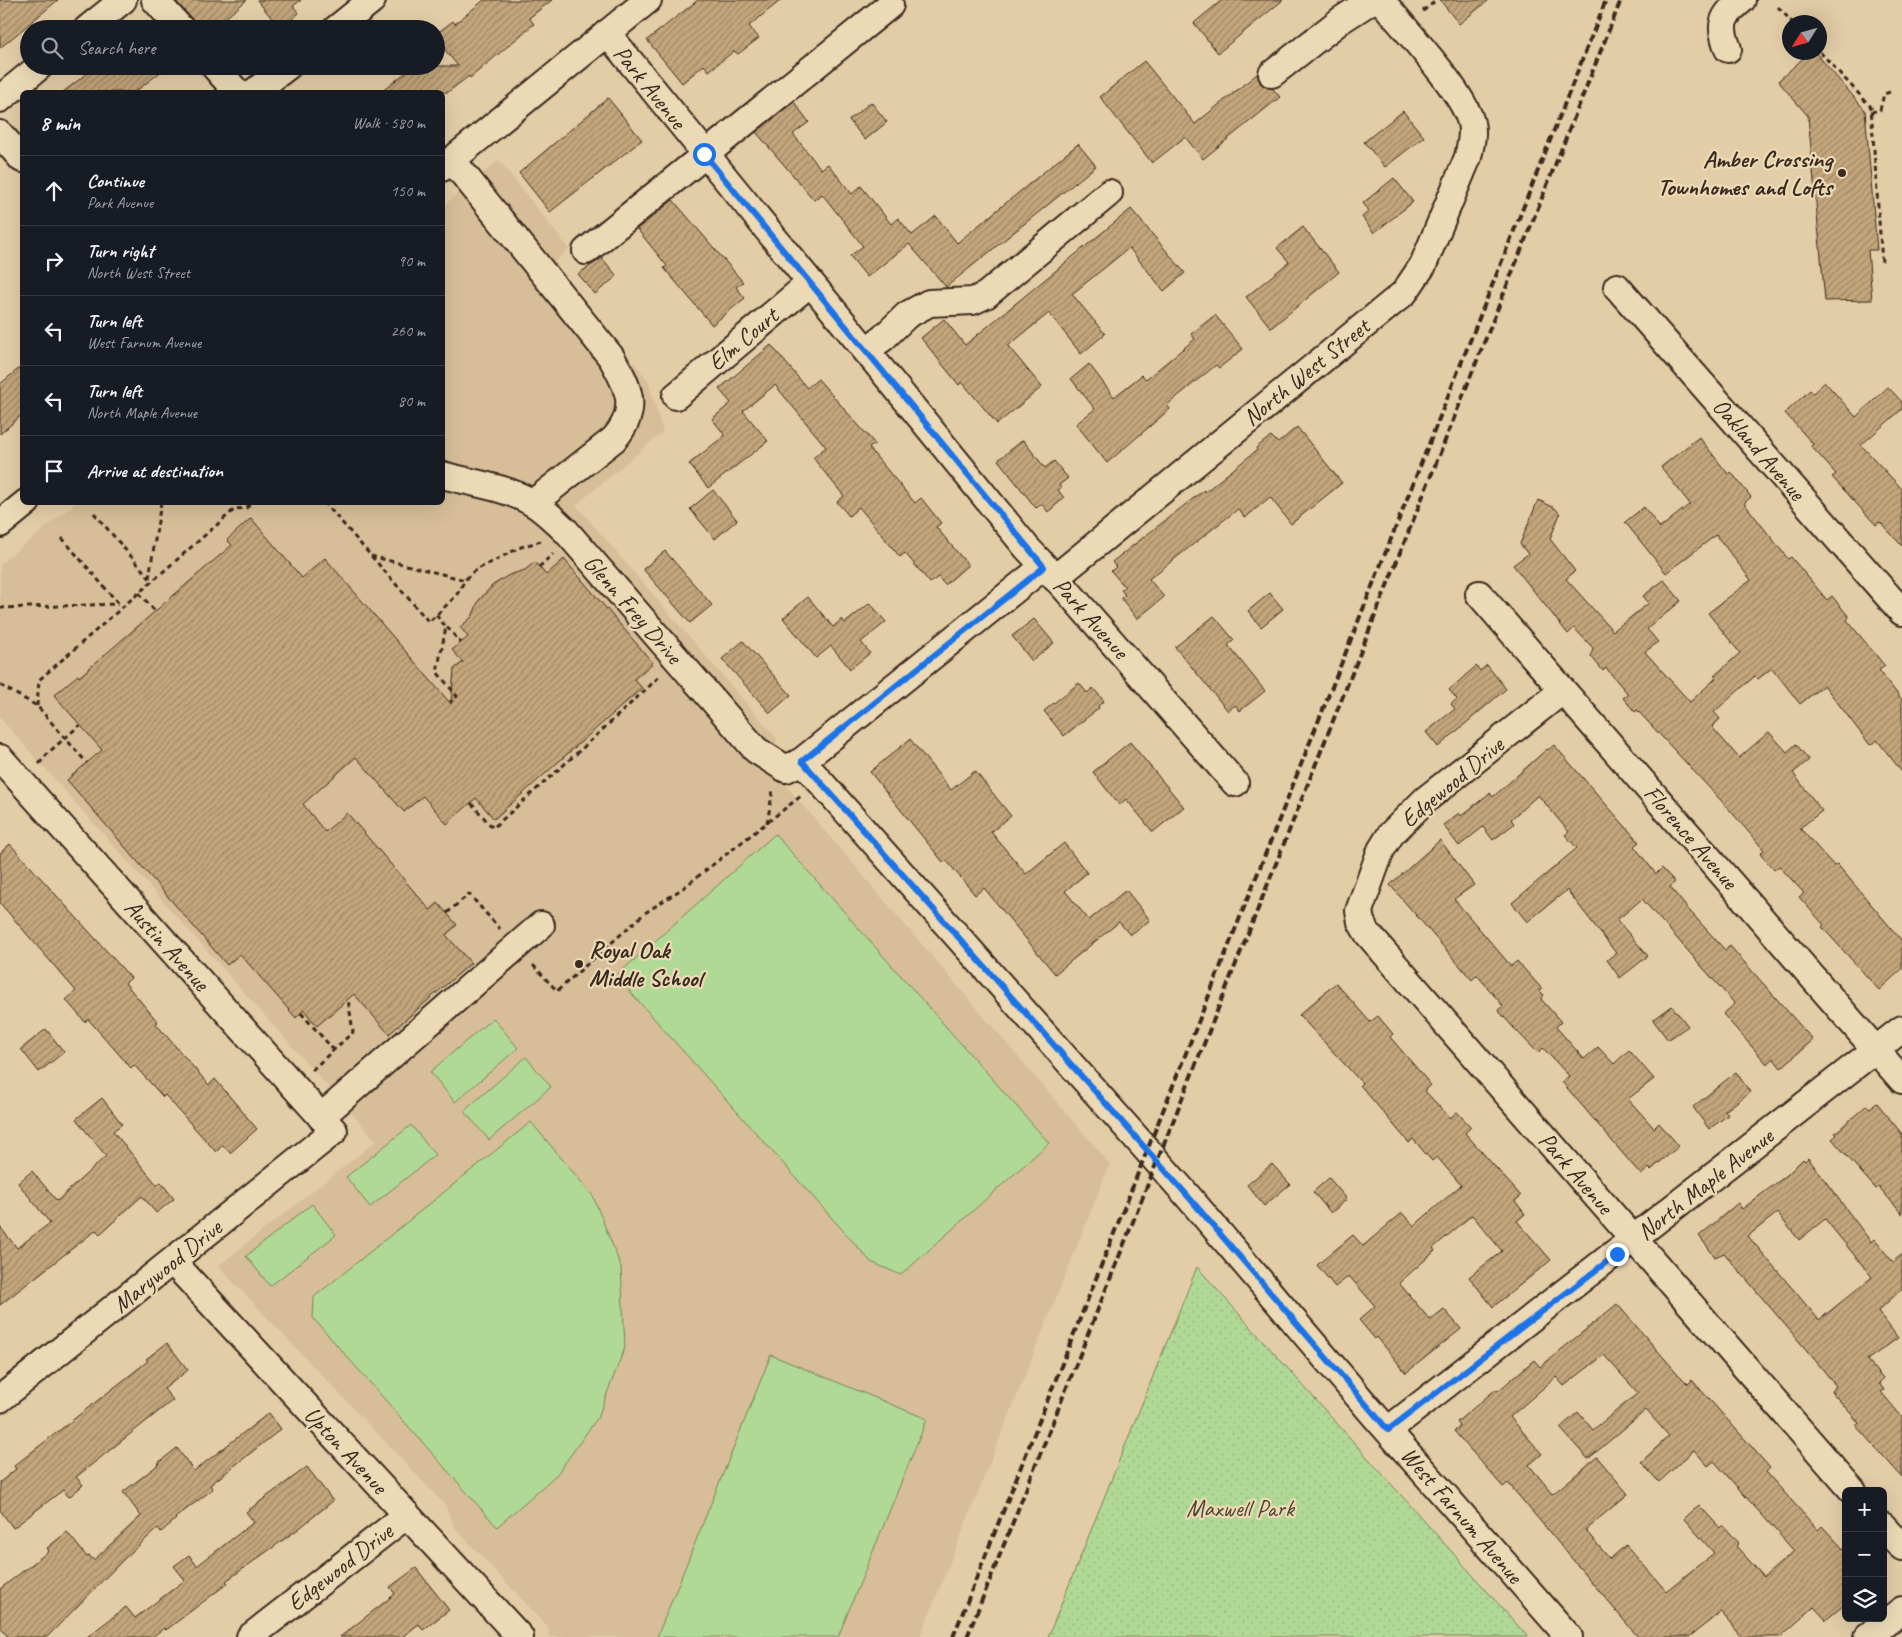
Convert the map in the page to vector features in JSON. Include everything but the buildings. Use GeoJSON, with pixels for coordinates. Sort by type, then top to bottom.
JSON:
{"type":"FeatureCollection","features":[{"type":"Feature","properties":{"kind":"street"},"geometry":{"type":"LineString","coordinates":[[98,20],[123,0]]}},
{"type":"Feature","properties":{"kind":"street"},"geometry":{"type":"LineString","coordinates":[[156,0],[173,20]]}},
{"type":"Feature","properties":{"kind":"street"},"geometry":{"type":"LineString","coordinates":[[347,20],[372,0]]}},
{"type":"Feature","properties":{"kind":"street"},"geometry":{"type":"LineString","coordinates":[[534,503],[614,439],[626,426],[630,411],[630,396],[623,378],[611,357],[447,164],[648,0]]}},
{"type":"Feature","properties":{"kind":"street"},"geometry":{"type":"LineString","coordinates":[[1272,74],[1341,20],[1372,0]]}},
{"type":"Feature","properties":{"kind":"street","name":"North West Street"},"geometry":{"type":"LineString","coordinates":[[802,761],[1049,572],[1404,292],[1423,265],[1468,157],[1472,140],[1471,123],[1466,110],[1445,78],[1381,0]]}},
{"type":"Feature","properties":{"kind":"street"},"geometry":{"type":"LineString","coordinates":[[1728,49],[1722,32],[1723,21],[1729,11],[1742,0]]}},
{"type":"Feature","properties":{"kind":"street"},"geometry":{"type":"LineString","coordinates":[[586,251],[890,5]]}},
{"type":"Feature","properties":{"kind":"street","name":"Park Avenue"},"geometry":{"type":"LineString","coordinates":[[607,34],[865,351],[1049,572],[1236,783]]}},
{"type":"Feature","properties":{"kind":"street"},"geometry":{"type":"LineString","coordinates":[[0,99],[29,75]]}},
{"type":"Feature","properties":{"kind":"street"},"geometry":{"type":"LineString","coordinates":[[222,75],[235,90]]}},
{"type":"Feature","properties":{"kind":"street"},"geometry":{"type":"LineString","coordinates":[[257,90],[276,75]]}},
{"type":"Feature","properties":{"kind":"street"},"geometry":{"type":"LineString","coordinates":[[0,134],[20,157]]}},
{"type":"Feature","properties":{"kind":"street"},"geometry":{"type":"LineString","coordinates":[[865,351],[883,338],[907,315],[929,303],[973,301],[986,295],[1109,193]]}},
{"type":"Feature","properties":{"kind":"street","name":"Elm Court"},"geometry":{"type":"LineString","coordinates":[[676,396],[810,283]]}},
{"type":"Feature","properties":{"kind":"street","name":"Oakland Avenue"},"geometry":{"type":"LineString","coordinates":[[1617,286],[1902,612]]}},
{"type":"Feature","properties":{"kind":"street","name":"Glenn Frey Drive"},"geometry":{"type":"LineString","coordinates":[[445,476],[506,491],[534,503],[566,531],[756,750],[786,769],[802,761]]}},
{"type":"Feature","properties":{"kind":"street"},"geometry":{"type":"LineString","coordinates":[[0,524],[23,505]]}},
{"type":"Feature","properties":{"kind":"street","name":"Florence Avenue"},"geometry":{"type":"LineString","coordinates":[[1479,594],[1902,1080]]}},
{"type":"Feature","properties":{"kind":"street","name":"Edgewood Drive"},"geometry":{"type":"LineString","coordinates":[[1365,893],[1381,850],[1405,819],[1425,800],[1562,690]]}},
{"type":"Feature","properties":{"kind":"street","name":"Austin Avenue"},"geometry":{"type":"LineString","coordinates":[[0,758],[328,1124]]}},
{"type":"Feature","properties":{"kind":"street","name":"West Farnum Avenue"},"geometry":{"type":"LineString","coordinates":[[802,761],[1186,1194],[1388,1430],[1569,1637]]}},
{"type":"Feature","properties":{"kind":"street","name":"Park Avenue"},"geometry":{"type":"LineString","coordinates":[[1365,893],[1359,912],[1361,922],[1368,934],[1850,1487]]}},
{"type":"Feature","properties":{"kind":"street","name":"Marywood Drive"},"geometry":{"type":"LineString","coordinates":[[0,1399],[173,1262],[328,1124],[541,925]]}},
{"type":"Feature","properties":{"kind":"street","name":"North Maple Avenue"},"geometry":{"type":"LineString","coordinates":[[1388,1430],[1634,1240],[1902,1029]]}},
{"type":"Feature","properties":{"kind":"street","name":"Upton Avenue"},"geometry":{"type":"LineString","coordinates":[[173,1262],[520,1637]]}},
{"type":"Feature","properties":{"kind":"street","name":"Edgewood Drive"},"geometry":{"type":"LineString","coordinates":[[250,1637],[407,1515]]}},
{"type":"Feature","properties":{"kind":"street"},"geometry":{"type":"LineString","coordinates":[[1887,1530],[1902,1547]]}},
{"type":"Feature","properties":{"kind":"street"},"geometry":{"type":"LineString","coordinates":[[1868,1637],[1902,1610]]}},
{"type":"Feature","properties":{"kind":"path"},"geometry":{"type":"LineString","coordinates":[[1420,13],[1437,0]]}},
{"type":"Feature","properties":{"kind":"path"},"geometry":{"type":"LineString","coordinates":[[1778,8],[1785,15]]}},
{"type":"Feature","properties":{"kind":"path"},"geometry":{"type":"LineString","coordinates":[[1827,60],[1870,107],[1882,263]]}},
{"type":"Feature","properties":{"kind":"path"},"geometry":{"type":"LineString","coordinates":[[1871,112],[1880,110],[1884,94],[1890,92]]}},
{"type":"Feature","properties":{"kind":"path"},"geometry":{"type":"LineString","coordinates":[[149,578],[161,505]]}},
{"type":"Feature","properties":{"kind":"path"},"geometry":{"type":"LineString","coordinates":[[37,706],[39,680],[235,510],[246,508],[250,505]]}},
{"type":"Feature","properties":{"kind":"path"},"geometry":{"type":"LineString","coordinates":[[327,505],[429,622],[456,596],[465,580],[486,563],[528,544],[547,540]]}},
{"type":"Feature","properties":{"kind":"path"},"geometry":{"type":"LineString","coordinates":[[94,513],[152,582]]}},
{"type":"Feature","properties":{"kind":"path"},"geometry":{"type":"LineString","coordinates":[[62,538],[122,608]]}},
{"type":"Feature","properties":{"kind":"path"},"geometry":{"type":"LineString","coordinates":[[539,567],[559,549]]}},
{"type":"Feature","properties":{"kind":"path"},"geometry":{"type":"LineString","coordinates":[[371,556],[465,580]]}},
{"type":"Feature","properties":{"kind":"path"},"geometry":{"type":"LineString","coordinates":[[139,593],[155,611]]}},
{"type":"Feature","properties":{"kind":"path"},"geometry":{"type":"LineString","coordinates":[[0,608],[118,604]]}},
{"type":"Feature","properties":{"kind":"path"},"geometry":{"type":"LineString","coordinates":[[436,615],[461,642]]}},
{"type":"Feature","properties":{"kind":"path"},"geometry":{"type":"LineString","coordinates":[[446,627],[437,672],[458,696],[450,702]]}},
{"type":"Feature","properties":{"kind":"path"},"geometry":{"type":"LineString","coordinates":[[471,803],[493,828],[658,678],[660,669]]}},
{"type":"Feature","properties":{"kind":"path"},"geometry":{"type":"LineString","coordinates":[[0,685],[37,706],[87,763]]}},
{"type":"Feature","properties":{"kind":"path"},"geometry":{"type":"LineString","coordinates":[[38,767],[49,752],[80,725]]}},
{"type":"Feature","properties":{"kind":"path"},"geometry":{"type":"LineString","coordinates":[[766,824],[775,781]]}},
{"type":"Feature","properties":{"kind":"path"},"geometry":{"type":"LineString","coordinates":[[447,913],[469,894],[557,991],[645,913],[683,888],[804,793]]}},
{"type":"Feature","properties":{"kind":"path"},"geometry":{"type":"LineString","coordinates":[[310,1072],[353,1032],[348,999]]}},
{"type":"Feature","properties":{"kind":"path"},"geometry":{"type":"LineString","coordinates":[[301,1013],[333,1049]]}},
{"type":"Feature","properties":{"kind":"shaded area","name":"Royal Oak Middle School"},"geometry":{"type":"Polygon","coordinates":[[[499,160],[569,249],[552,264],[648,380],[663,432],[576,505],[778,740],[775,743],[788,788],[1110,1164],[920,1637],[549,1637],[548,1627],[455,1528],[445,1505],[218,1266],[376,1141],[0,718],[0,564],[74,505],[445,505],[445,204],[499,160]]]}},
{"type":"Feature","properties":{"kind":"green space"},"geometry":{"type":"Polygon","coordinates":[[[775,834],[1049,1143],[901,1275],[871,1262],[616,976],[775,834]]]}},
{"type":"Feature","properties":{"kind":"green space"},"geometry":{"type":"Polygon","coordinates":[[[493,1018],[518,1048],[455,1102],[430,1072],[493,1018]]]}},
{"type":"Feature","properties":{"kind":"green space"},"geometry":{"type":"Polygon","coordinates":[[[526,1057],[551,1087],[489,1140],[464,1111],[526,1057]]]}},
{"type":"Feature","properties":{"kind":"green space"},"geometry":{"type":"Polygon","coordinates":[[[531,1122],[593,1196],[621,1267],[625,1347],[598,1417],[557,1474],[497,1527],[313,1318],[314,1297],[531,1122]]]}},
{"type":"Feature","properties":{"kind":"green space"},"geometry":{"type":"Polygon","coordinates":[[[411,1125],[435,1155],[370,1207],[346,1177],[411,1125]]]}},
{"type":"Feature","properties":{"kind":"green space"},"geometry":{"type":"Polygon","coordinates":[[[312,1204],[336,1235],[270,1286],[246,1256],[312,1204]]]}},
{"type":"Feature","properties":{"kind":"green space","name":"Maxwell Park"},"geometry":{"type":"Polygon","coordinates":[[[1197,1267],[1528,1637],[1048,1637],[1197,1267]]]}},
{"type":"Feature","properties":{"kind":"green space"},"geometry":{"type":"Polygon","coordinates":[[[771,1355],[927,1419],[838,1637],[657,1637],[771,1355]]]}},
{"type":"Feature","properties":{"kind":"railway"},"geometry":{"type":"LineString","coordinates":[[953,1637],[1606,0]]}},
{"type":"Feature","properties":{"kind":"railway"},"geometry":{"type":"LineString","coordinates":[[967,1637],[1621,0]]}},
{"type":"Feature","properties":{"kind":"place","name":"Amber Crossing Townhomes and Lofts"},"geometry":{"type":"Point","coordinates":[1842,173]}},
{"type":"Feature","properties":{"kind":"place","name":"Royal Oak Middle School"},"geometry":{"type":"Point","coordinates":[579,964]}},
{"type":"Feature","properties":{"kind":"route"},"geometry":{"type":"LineString","coordinates":[[704,154],[1044,567],[802,761],[1186,1194],[1388,1430],[1617,1254]]}}]}
